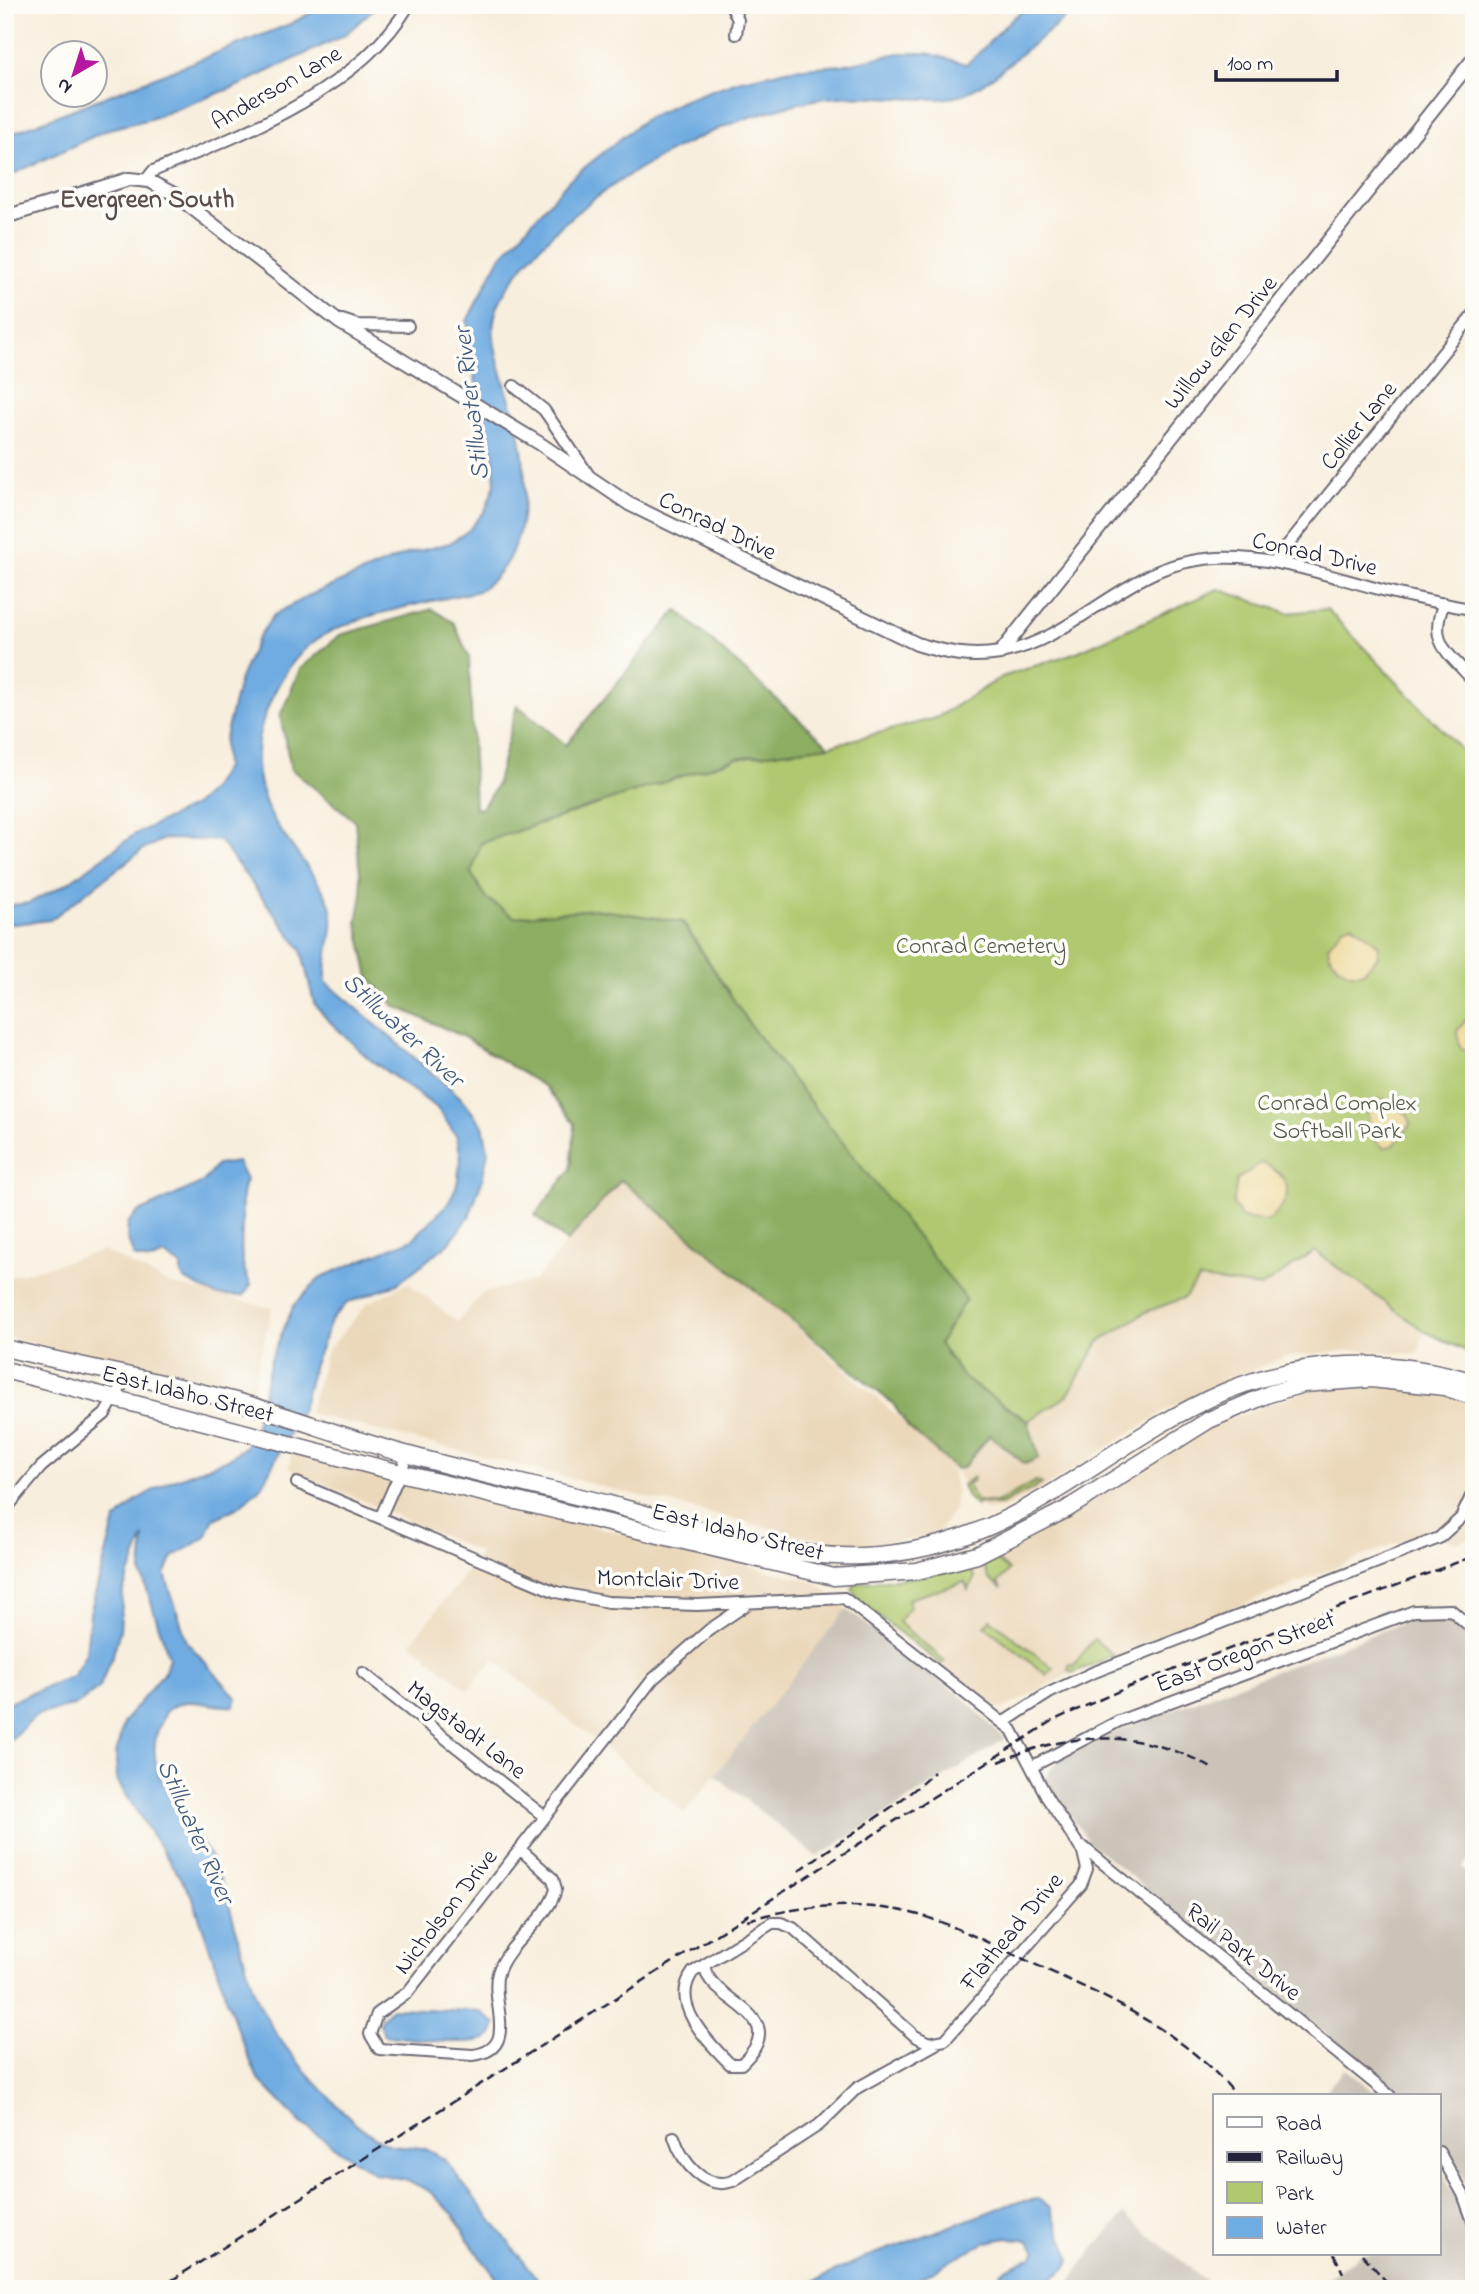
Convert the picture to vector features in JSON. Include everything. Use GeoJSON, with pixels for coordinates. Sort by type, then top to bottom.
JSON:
{"type":"FeatureCollection","features":[{"type":"Feature","properties":{"kind":"highway","name":"East Idaho Street"},"geometry":{"type":"LineString","coordinates":[[5,1348],[240,1402],[299,1422],[456,1486],[834,1577],[917,1571],[977,1555],[1067,1509],[1209,1420],[1269,1394],[1303,1384],[1371,1379],[1444,1387],[1474,1397]]}},
{"type":"Feature","properties":{"kind":"highway","name":"East Idaho Street"},"geometry":{"type":"LineString","coordinates":[[5,1370],[309,1448],[586,1499],[788,1550],[837,1557],[900,1553],[965,1538],[1008,1520],[1184,1412],[1224,1392],[1265,1378],[1307,1369],[1370,1364],[1433,1371],[1474,1382]]}},
{"type":"Feature","properties":{"kind":"highway"},"geometry":{"type":"LineString","coordinates":[[456,1486],[482,1483],[566,1500],[586,1499]]}},
{"type":"Feature","properties":{"kind":"main road","name":"Willow Glen Drive"},"geometry":{"type":"LineString","coordinates":[[1000,653],[1474,58]]}},
{"type":"Feature","properties":{"kind":"main road"},"geometry":{"type":"LineString","coordinates":[[5,217],[119,182],[146,180]]}},
{"type":"Feature","properties":{"kind":"main road","name":"Conrad Drive"},"geometry":{"type":"LineString","coordinates":[[146,180],[174,194],[332,317],[539,443],[606,489],[659,520],[910,641],[956,655],[1000,653]]}},
{"type":"Feature","properties":{"kind":"street","name":"Anderson Lane"},"geometry":{"type":"LineString","coordinates":[[146,180],[153,171],[279,114],[347,72],[379,47],[409,5]]}},
{"type":"Feature","properties":{"kind":"street"},"geometry":{"type":"LineString","coordinates":[[732,5],[738,20],[736,34]]}},
{"type":"Feature","properties":{"kind":"street","name":"Collier Lane"},"geometry":{"type":"LineString","coordinates":[[1275,562],[1474,314]]}},
{"type":"Feature","properties":{"kind":"street"},"geometry":{"type":"LineString","coordinates":[[332,317],[358,325],[408,326]]}},
{"type":"Feature","properties":{"kind":"street"},"geometry":{"type":"LineString","coordinates":[[514,386],[544,410],[576,459],[606,489]]}},
{"type":"Feature","properties":{"kind":"street","name":"Conrad Drive"},"geometry":{"type":"LineString","coordinates":[[1000,653],[1046,639],[1138,581],[1176,565],[1213,557],[1275,562],[1474,610]]}},
{"type":"Feature","properties":{"kind":"street"},"geometry":{"type":"LineString","coordinates":[[1444,603],[1436,621],[1436,635],[1474,682]]}},
{"type":"Feature","properties":{"kind":"street"},"geometry":{"type":"LineString","coordinates":[[5,1510],[41,1467],[105,1414],[127,1376]]}},
{"type":"Feature","properties":{"kind":"street"},"geometry":{"type":"LineString","coordinates":[[381,1517],[404,1464]]}},
{"type":"Feature","properties":{"kind":"street","name":"Montclair Drive"},"geometry":{"type":"LineString","coordinates":[[297,1483],[556,1592],[608,1602],[697,1605],[844,1598]]}},
{"type":"Feature","properties":{"kind":"street"},"geometry":{"type":"LineString","coordinates":[[834,1577],[844,1598],[1004,1722],[1049,1693],[1092,1673],[1439,1538],[1461,1518],[1474,1490]]}},
{"type":"Feature","properties":{"kind":"street","name":"Nicholson Drive"},"geometry":{"type":"LineString","coordinates":[[520,1849],[553,1879],[556,1889],[499,1970],[496,1988],[501,2026],[497,2042],[486,2052],[473,2055],[379,2049],[370,2034],[375,2017],[408,1992],[653,1679],[709,1630],[742,1606],[755,1602]]}},
{"type":"Feature","properties":{"kind":"street","name":"East Oregon Street"},"geometry":{"type":"LineString","coordinates":[[1033,1766],[1119,1721],[1414,1611],[1451,1610],[1474,1630]]}},
{"type":"Feature","properties":{"kind":"street","name":"Magstadt Lane"},"geometry":{"type":"LineString","coordinates":[[363,1673],[545,1817]]}},
{"type":"Feature","properties":{"kind":"street","name":"Flathead Drive"},"geometry":{"type":"LineString","coordinates":[[945,2040],[1080,1885],[1087,1869],[1083,1852],[1048,1799],[1033,1766],[1004,1722]]}},
{"type":"Feature","properties":{"kind":"street","name":"Rail Park Drive"},"geometry":{"type":"LineString","coordinates":[[1074,1837],[1108,1870],[1388,2094]]}},
{"type":"Feature","properties":{"kind":"street"},"geometry":{"type":"LineString","coordinates":[[704,1965],[710,1981],[754,2019],[757,2044],[741,2064],[730,2064],[689,2012],[683,1998],[684,1983],[693,1972],[704,1965],[772,1923],[793,1928],[915,2036],[929,2043],[945,2040]]}},
{"type":"Feature","properties":{"kind":"street"},"geometry":{"type":"LineString","coordinates":[[674,2137],[678,2152],[704,2179],[722,2185],[733,2181],[819,2124],[857,2088],[945,2040]]}},
{"type":"Feature","properties":{"kind":"street"},"geometry":{"type":"LineString","coordinates":[[1440,2154],[1463,2194],[1474,2224]]}},
{"type":"Feature","properties":{"kind":"shaded area"},"geometry":{"type":"Polygon","coordinates":[[[621,1179],[749,1285],[952,1465],[956,1492],[953,1511],[937,1533],[917,1539],[863,1545],[797,1535],[308,1413],[327,1351],[368,1303],[408,1283],[457,1322],[483,1293],[535,1280],[621,1179]]]}},
{"type":"Feature","properties":{"kind":"shaded area"},"geometry":{"type":"Polygon","coordinates":[[[103,1251],[170,1284],[272,1308],[251,1396],[5,1336],[5,1278],[103,1251]]]}},
{"type":"Feature","properties":{"kind":"shaded area"},"geometry":{"type":"Polygon","coordinates":[[[1315,1251],[1424,1331],[1418,1354],[1354,1350],[1283,1357],[1180,1402],[1040,1490],[1002,1509],[987,1511],[967,1497],[956,1469],[963,1468],[990,1434],[1025,1463],[1038,1458],[1028,1421],[1067,1396],[1099,1342],[1146,1312],[1184,1298],[1200,1279],[1261,1287],[1315,1251]]]}},
{"type":"Feature","properties":{"kind":"shaded area"},"geometry":{"type":"Polygon","coordinates":[[[1383,1385],[1456,1398],[1474,1406],[1474,1537],[1456,1543],[1424,1532],[1072,1673],[1002,1709],[989,1705],[866,1607],[852,1589],[857,1583],[924,1576],[985,1559],[1015,1546],[1062,1520],[1203,1428],[1308,1390],[1383,1385]]]}},
{"type":"Feature","properties":{"kind":"shaded area"},"geometry":{"type":"Polygon","coordinates":[[[292,1450],[817,1583],[846,1609],[685,1813],[494,1659],[468,1690],[411,1643],[481,1553],[289,1468],[292,1450]]]}},
{"type":"Feature","properties":{"kind":"shaded area"},"geometry":{"type":"Polygon","coordinates":[[[846,1609],[961,1696],[1005,1739],[817,1857],[715,1775],[846,1609]]]}},
{"type":"Feature","properties":{"kind":"shaded area"},"geometry":{"type":"Polygon","coordinates":[[[1421,1616],[1438,1616],[1454,1622],[1474,1642],[1474,1853],[1462,1868],[1474,1878],[1474,2203],[1462,2176],[1440,2140],[1440,2094],[1399,2094],[1089,1842],[1047,1782],[1048,1773],[1060,1759],[1111,1733],[1421,1616]]]}},
{"type":"Feature","properties":{"kind":"shaded area"},"geometry":{"type":"Polygon","coordinates":[[[1345,2068],[1377,2094],[1324,2094],[1345,2068]]]}},
{"type":"Feature","properties":{"kind":"shaded area"},"geometry":{"type":"Polygon","coordinates":[[[1440,2166],[1461,2210],[1474,2251],[1474,2289],[1312,2289],[1358,2256],[1440,2256],[1440,2166]]]}},
{"type":"Feature","properties":{"kind":"shaded area"},"geometry":{"type":"Polygon","coordinates":[[[1124,2214],[1216,2289],[1065,2289],[1086,2258],[1124,2214]]]}},
{"type":"Feature","properties":{"kind":"green space","name":"Conrad Cemetery"},"geometry":{"type":"Polygon","coordinates":[[[1218,589],[1288,613],[1327,609],[1474,763],[1474,1355],[1424,1331],[1315,1251],[1261,1287],[1199,1279],[1184,1298],[1146,1312],[1099,1342],[1067,1396],[1028,1421],[965,1379],[939,1344],[965,1299],[752,1028],[683,922],[594,909],[514,917],[486,898],[471,873],[481,843],[736,758],[829,746],[936,718],[1002,677],[1077,652],[1218,589]]]}},
{"type":"Feature","properties":{"kind":"green space"},"geometry":{"type":"Polygon","coordinates":[[[432,609],[454,623],[469,657],[475,808],[481,809],[496,786],[517,705],[566,745],[677,610],[829,746],[736,758],[481,843],[471,873],[486,898],[514,917],[594,909],[682,922],[752,1028],[966,1299],[939,1344],[965,1379],[1028,1421],[1039,1458],[1025,1464],[990,1435],[963,1468],[956,1469],[908,1427],[893,1404],[621,1180],[567,1242],[535,1215],[571,1169],[575,1124],[545,1087],[462,1036],[395,1006],[369,978],[357,922],[362,894],[355,821],[291,769],[280,716],[300,669],[340,635],[432,609]]]}},
{"type":"Feature","properties":{"kind":"green space"},"geometry":{"type":"Polygon","coordinates":[[[973,1477],[974,1480],[967,1484],[976,1501],[996,1503],[1036,1481],[1042,1484],[1000,1505],[979,1503],[976,1506],[967,1497],[962,1485],[973,1477]]]}},
{"type":"Feature","properties":{"kind":"green space"},"geometry":{"type":"Polygon","coordinates":[[[986,1558],[994,1558],[1009,1570],[998,1583],[1002,1589],[989,1579],[983,1564],[986,1558]]]}},
{"type":"Feature","properties":{"kind":"green space"},"geometry":{"type":"Polygon","coordinates":[[[968,1565],[975,1577],[968,1590],[965,1582],[908,1599],[910,1607],[898,1622],[945,1661],[941,1664],[866,1607],[852,1589],[857,1583],[924,1576],[968,1565]]]}},
{"type":"Feature","properties":{"kind":"green space"},"geometry":{"type":"Polygon","coordinates":[[[990,1619],[1053,1668],[1047,1675],[985,1626],[990,1619]]]}},
{"type":"Feature","properties":{"kind":"green space"},"geometry":{"type":"Polygon","coordinates":[[[1094,1639],[1114,1656],[1072,1673],[1068,1671],[1069,1664],[1073,1666],[1094,1639]]]}},
{"type":"Feature","properties":{"kind":"sand"},"geometry":{"type":"Polygon","coordinates":[[[1352,924],[1379,945],[1377,958],[1362,973],[1349,973],[1337,965],[1329,954],[1328,946],[1343,927],[1352,924]]]}},
{"type":"Feature","properties":{"kind":"sand"},"geometry":{"type":"Polygon","coordinates":[[[1474,1010],[1472,1053],[1460,1047],[1457,1031],[1474,1010]]]}},
{"type":"Feature","properties":{"kind":"sand"},"geometry":{"type":"Polygon","coordinates":[[[1383,1099],[1407,1114],[1411,1123],[1394,1145],[1384,1148],[1371,1136],[1367,1108],[1371,1101],[1383,1099]]]}},
{"type":"Feature","properties":{"kind":"sand"},"geometry":{"type":"Polygon","coordinates":[[[1261,1163],[1280,1175],[1287,1189],[1283,1205],[1268,1221],[1242,1218],[1233,1204],[1237,1180],[1261,1163]]]}},
{"type":"Feature","properties":{"kind":"sand"},"geometry":{"type":"Polygon","coordinates":[[[1474,1178],[1474,1220],[1468,1215],[1462,1197],[1474,1178]]]}},
{"type":"Feature","properties":{"kind":"water"},"geometry":{"type":"Polygon","coordinates":[[[1044,4],[1078,5],[993,77],[961,95],[936,99],[859,96],[829,98],[738,121],[663,155],[627,176],[562,225],[516,275],[500,302],[494,320],[495,347],[517,425],[525,480],[521,523],[507,562],[494,578],[478,591],[369,617],[347,624],[312,643],[283,677],[272,697],[260,730],[257,765],[264,800],[275,822],[321,887],[331,909],[326,982],[460,1097],[483,1126],[488,1151],[482,1180],[469,1217],[449,1243],[397,1284],[347,1303],[332,1319],[313,1367],[302,1409],[261,1487],[240,1506],[213,1520],[206,1537],[173,1557],[165,1574],[187,1642],[237,1698],[234,1706],[191,1702],[175,1705],[167,1711],[155,1743],[155,1761],[169,1795],[202,1843],[218,1873],[252,1985],[276,2033],[310,2076],[366,2131],[388,2144],[425,2149],[444,2159],[545,2289],[506,2289],[476,2252],[454,2215],[428,2190],[404,2179],[376,2174],[342,2152],[301,2123],[258,2079],[237,2029],[192,1896],[117,1781],[116,1754],[124,1722],[165,1671],[169,1657],[141,1572],[144,1536],[123,1591],[120,1630],[99,1688],[76,1705],[36,1715],[5,1745],[5,1704],[73,1676],[86,1653],[90,1613],[115,1521],[138,1499],[168,1482],[228,1459],[245,1447],[255,1430],[271,1359],[294,1305],[321,1277],[413,1239],[448,1204],[457,1185],[461,1158],[457,1137],[437,1108],[368,1058],[326,1018],[314,1003],[301,949],[219,840],[164,839],[145,848],[50,920],[5,925],[5,906],[29,903],[68,883],[135,834],[194,806],[210,791],[225,767],[224,741],[240,678],[259,636],[274,615],[308,596],[403,555],[450,543],[469,530],[485,511],[495,484],[493,451],[474,374],[467,321],[499,259],[569,180],[645,119],[684,100],[738,81],[792,69],[842,65],[899,53],[928,53],[966,64],[1024,10],[1044,4]]]}},
{"type":"Feature","properties":{"kind":"water"},"geometry":{"type":"Polygon","coordinates":[[[326,5],[378,5],[345,35],[240,85],[150,119],[109,129],[5,178],[5,136],[76,108],[108,108],[108,96],[290,24],[326,5]]]}},
{"type":"Feature","properties":{"kind":"water"},"geometry":{"type":"Polygon","coordinates":[[[237,1162],[246,1180],[242,1199],[242,1253],[244,1268],[251,1285],[243,1296],[215,1295],[184,1279],[181,1266],[165,1255],[149,1261],[134,1257],[127,1237],[128,1223],[137,1213],[203,1182],[217,1165],[237,1162]]]}},
{"type":"Feature","properties":{"kind":"water"},"geometry":{"type":"Polygon","coordinates":[[[391,2008],[479,2011],[496,2024],[492,2035],[480,2041],[438,2041],[384,2035],[379,2022],[391,2008]]]}},
{"type":"Feature","properties":{"kind":"water"},"geometry":{"type":"Polygon","coordinates":[[[1038,2199],[1050,2207],[1071,2260],[1065,2269],[1038,2289],[982,2289],[1006,2269],[1032,2257],[1036,2251],[1028,2240],[1009,2238],[976,2247],[913,2282],[896,2288],[862,2291],[798,2289],[864,2258],[1016,2202],[1038,2199]]]}},
{"type":"Feature","properties":{"kind":"railway"},"geometry":{"type":"LineString","coordinates":[[158,2289],[1054,1720],[1126,1688],[1474,1556]]}},
{"type":"Feature","properties":{"kind":"railway"},"geometry":{"type":"LineString","coordinates":[[999,1762],[1053,1744],[1107,1738],[1161,1747],[1213,1769]]}},
{"type":"Feature","properties":{"kind":"railway"},"geometry":{"type":"LineString","coordinates":[[799,1871],[903,1799],[934,1772]]}},
{"type":"Feature","properties":{"kind":"railway"},"geometry":{"type":"LineString","coordinates":[[747,1920],[800,1909],[836,1906],[890,1909],[924,1916],[1079,1984],[1136,2014],[1190,2050],[1235,2094]]}},
{"type":"Feature","properties":{"kind":"railway"},"geometry":{"type":"LineString","coordinates":[[1335,2256],[1343,2273]]}},
{"type":"Feature","properties":{"kind":"railway"},"geometry":{"type":"LineString","coordinates":[[1364,2256],[1393,2289]]}},
{"type":"Feature","properties":{"kind":"district","name":"Evergreen South"},"geometry":{"type":"Point","coordinates":[147,198]}},
{"type":"Feature","properties":{"kind":"water label","name":"Stillwater River"},"geometry":{"type":"Point","coordinates":[470,404]}},
{"type":"Feature","properties":{"kind":"water label","name":"Stillwater River"},"geometry":{"type":"Point","coordinates":[404,1029]}},
{"type":"Feature","properties":{"kind":"water label","name":"Stillwater River"},"geometry":{"type":"Point","coordinates":[197,1831]}},
{"type":"Feature","properties":{"kind":"park label","name":"Conrad Complex Softball Park"},"geometry":{"type":"Point","coordinates":[1337,1116]}}]}
